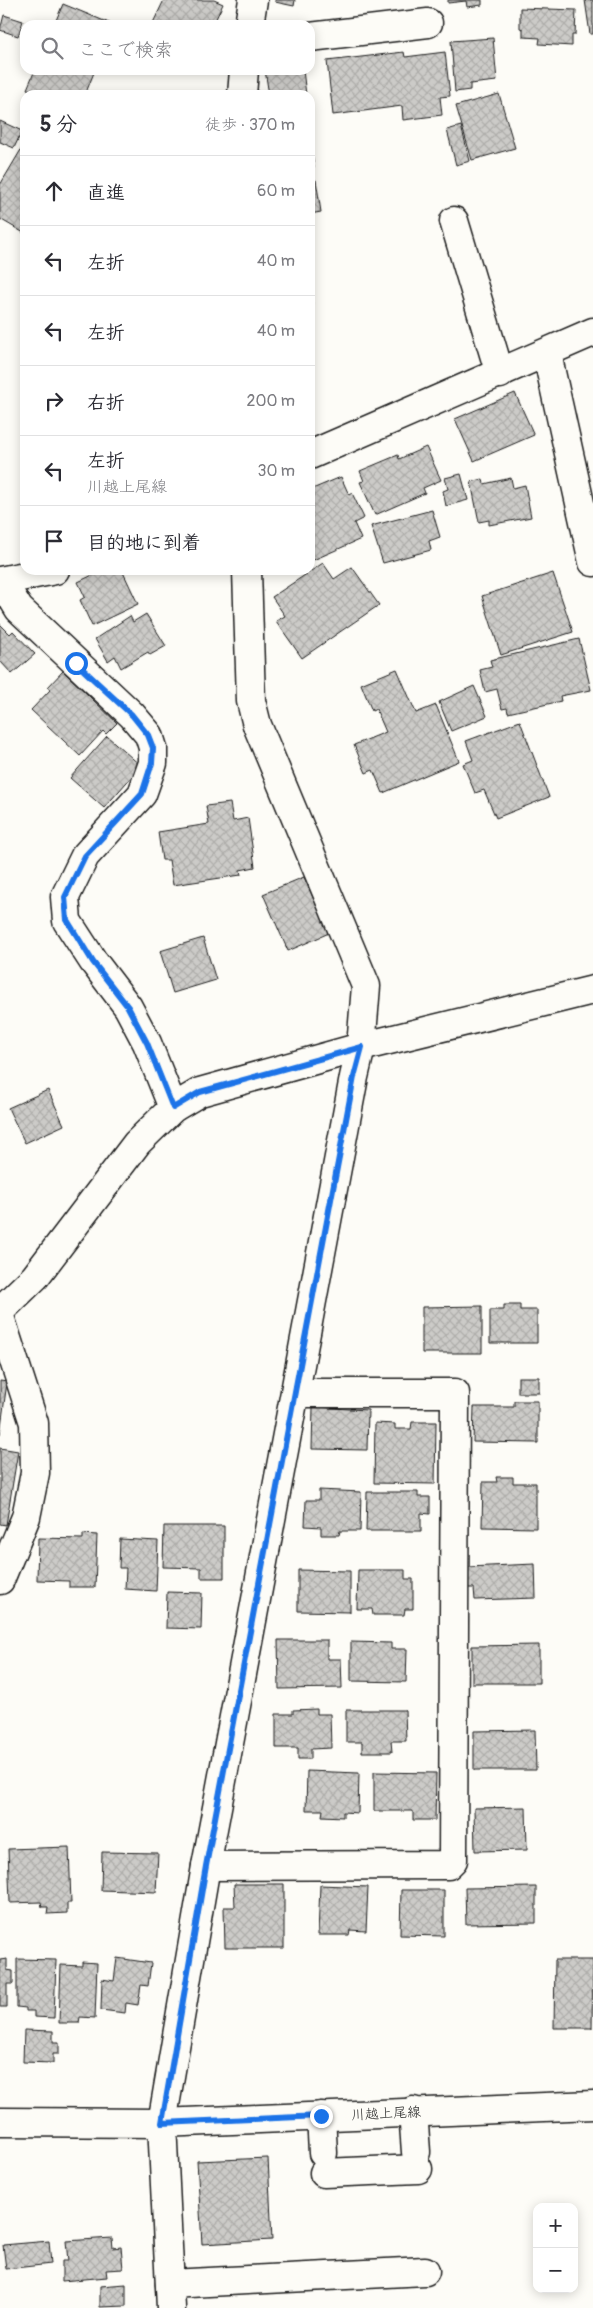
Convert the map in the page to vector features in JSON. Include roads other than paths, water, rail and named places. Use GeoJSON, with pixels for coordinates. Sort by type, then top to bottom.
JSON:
{"type":"FeatureCollection","features":[{"type":"Feature","properties":{"kind":"street"},"geometry":{"type":"LineString","coordinates":[[250,20],[253,0]]}},
{"type":"Feature","properties":{"kind":"street"},"geometry":{"type":"LineString","coordinates":[[315,36],[428,23]]}},
{"type":"Feature","properties":{"kind":"street"},"geometry":{"type":"LineString","coordinates":[[242,90],[244,75]]}},
{"type":"Feature","properties":{"kind":"street"},"geometry":{"type":"LineString","coordinates":[[454,221],[500,374]]}},
{"type":"Feature","properties":{"kind":"street"},"geometry":{"type":"LineString","coordinates":[[315,453],[547,354],[593,332]]}},
{"type":"Feature","properties":{"kind":"street"},"geometry":{"type":"LineString","coordinates":[[547,354],[593,562]]}},
{"type":"Feature","properties":{"kind":"street"},"geometry":{"type":"LineString","coordinates":[[30,575],[1,581],[19,609],[132,715],[148,735],[153,748],[152,763],[142,794],[85,856],[65,897],[67,920],[93,962],[128,1007],[147,1043],[173,1108]]}},
{"type":"Feature","properties":{"kind":"street"},"geometry":{"type":"LineString","coordinates":[[247,575],[251,701],[257,725],[366,986],[362,1047],[354,1077],[206,1866],[162,2123],[170,2296],[425,2271]]}},
{"type":"Feature","properties":{"kind":"street"},"geometry":{"type":"LineString","coordinates":[[0,1311],[35,1276],[137,1143],[173,1108],[200,1092],[362,1047],[593,990]]}},
{"type":"Feature","properties":{"kind":"street"},"geometry":{"type":"LineString","coordinates":[[0,1317],[34,1423],[35,1473],[26,1517],[0,1580]]}},
{"type":"Feature","properties":{"kind":"street"},"geometry":{"type":"LineString","coordinates":[[206,1866],[448,1865],[453,1860],[455,1393],[296,1393]]}},
{"type":"Feature","properties":{"kind":"street","name":"川越上尾線"},"geometry":{"type":"LineString","coordinates":[[0,2122],[162,2123],[413,2111],[593,2105]]}},
{"type":"Feature","properties":{"kind":"street"},"geometry":{"type":"LineString","coordinates":[[321,2116],[323,2163],[417,2161],[413,2111]]}}]}
